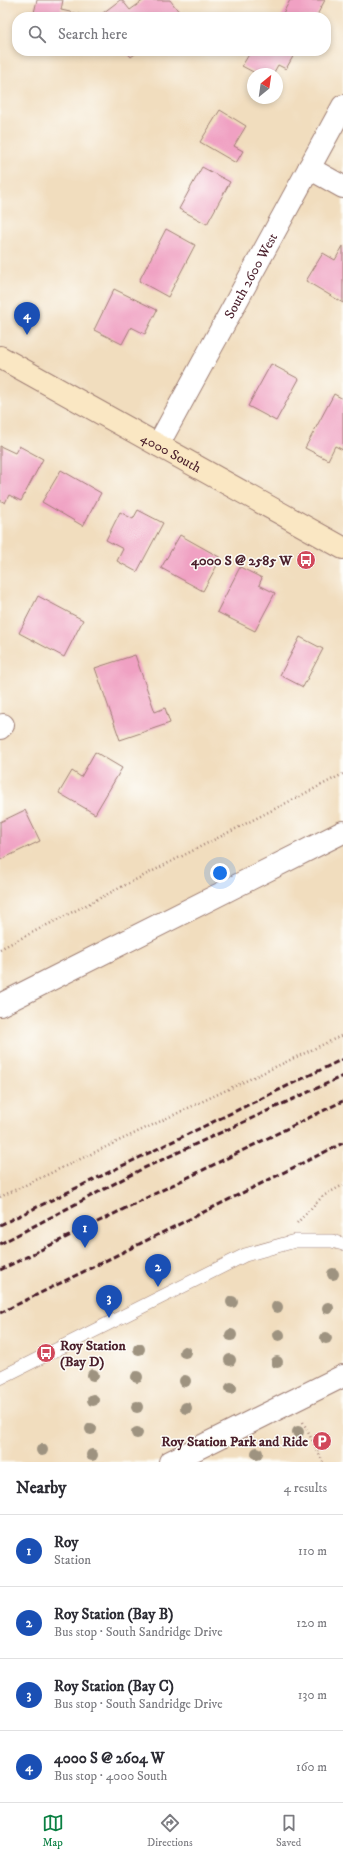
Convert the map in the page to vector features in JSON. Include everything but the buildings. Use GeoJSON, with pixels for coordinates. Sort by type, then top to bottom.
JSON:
{"type":"FeatureCollection","features":[{"type":"Feature","properties":{"kind":"street","name":"South 2600 West"},"geometry":{"type":"LineString","coordinates":[[158,445],[343,106]]}},
{"type":"Feature","properties":{"kind":"street"},"geometry":{"type":"LineString","coordinates":[[309,168],[343,187]]}},
{"type":"Feature","properties":{"kind":"street","name":"4000 South"},"geometry":{"type":"LineString","coordinates":[[0,357],[343,548]]}},
{"type":"Feature","properties":{"kind":"street"},"geometry":{"type":"LineString","coordinates":[[0,1005],[343,832]]}},
{"type":"Feature","properties":{"kind":"street"},"geometry":{"type":"LineString","coordinates":[[170,1462],[343,1376]]}},
{"type":"Feature","properties":{"kind":"lane"},"geometry":{"type":"LineString","coordinates":[[0,1378],[245,1255],[295,1242],[332,1242],[343,1244]]}},
{"type":"Feature","properties":{"kind":"path"},"geometry":{"type":"LineString","coordinates":[[0,949],[343,774]]}},
{"type":"Feature","properties":{"kind":"path"},"geometry":{"type":"LineString","coordinates":[[0,1197],[343,1035]]}},
{"type":"Feature","properties":{"kind":"path"},"geometry":{"type":"LineString","coordinates":[[297,1224],[322,1196],[343,1185]]}},
{"type":"Feature","properties":{"kind":"path"},"geometry":{"type":"LineString","coordinates":[[292,1401],[323,1462]]}},
{"type":"Feature","properties":{"kind":"railway"},"geometry":{"type":"LineString","coordinates":[[0,1225],[343,1059]]}},
{"type":"Feature","properties":{"kind":"railway"},"geometry":{"type":"LineString","coordinates":[[0,1244],[142,1169],[343,1076]]}},
{"type":"Feature","properties":{"kind":"railway"},"geometry":{"type":"LineString","coordinates":[[0,1270],[343,1101]]}},
{"type":"Feature","properties":{"kind":"railway"},"geometry":{"type":"LineString","coordinates":[[0,1313],[343,1143]]}},
{"type":"Feature","properties":{"kind":"place","name":"4000 S @ 2604 W"},"geometry":{"type":"Point","coordinates":[27,335]}},
{"type":"Feature","properties":{"kind":"place","name":"4000 S @ 2585 W"},"geometry":{"type":"Point","coordinates":[306,560]}},
{"type":"Feature","properties":{"kind":"place","name":"Roy"},"geometry":{"type":"Point","coordinates":[85,1248]}},
{"type":"Feature","properties":{"kind":"place","name":"Roy Station (Bay B)"},"geometry":{"type":"Point","coordinates":[158,1287]}},
{"type":"Feature","properties":{"kind":"place","name":"Roy Station (Bay C)"},"geometry":{"type":"Point","coordinates":[109,1318]}},
{"type":"Feature","properties":{"kind":"place","name":"Roy Station (Bay D)"},"geometry":{"type":"Point","coordinates":[46,1353]}},
{"type":"Feature","properties":{"kind":"place","name":"Roy Station Park and Ride"},"geometry":{"type":"Point","coordinates":[322,1441]}}]}
